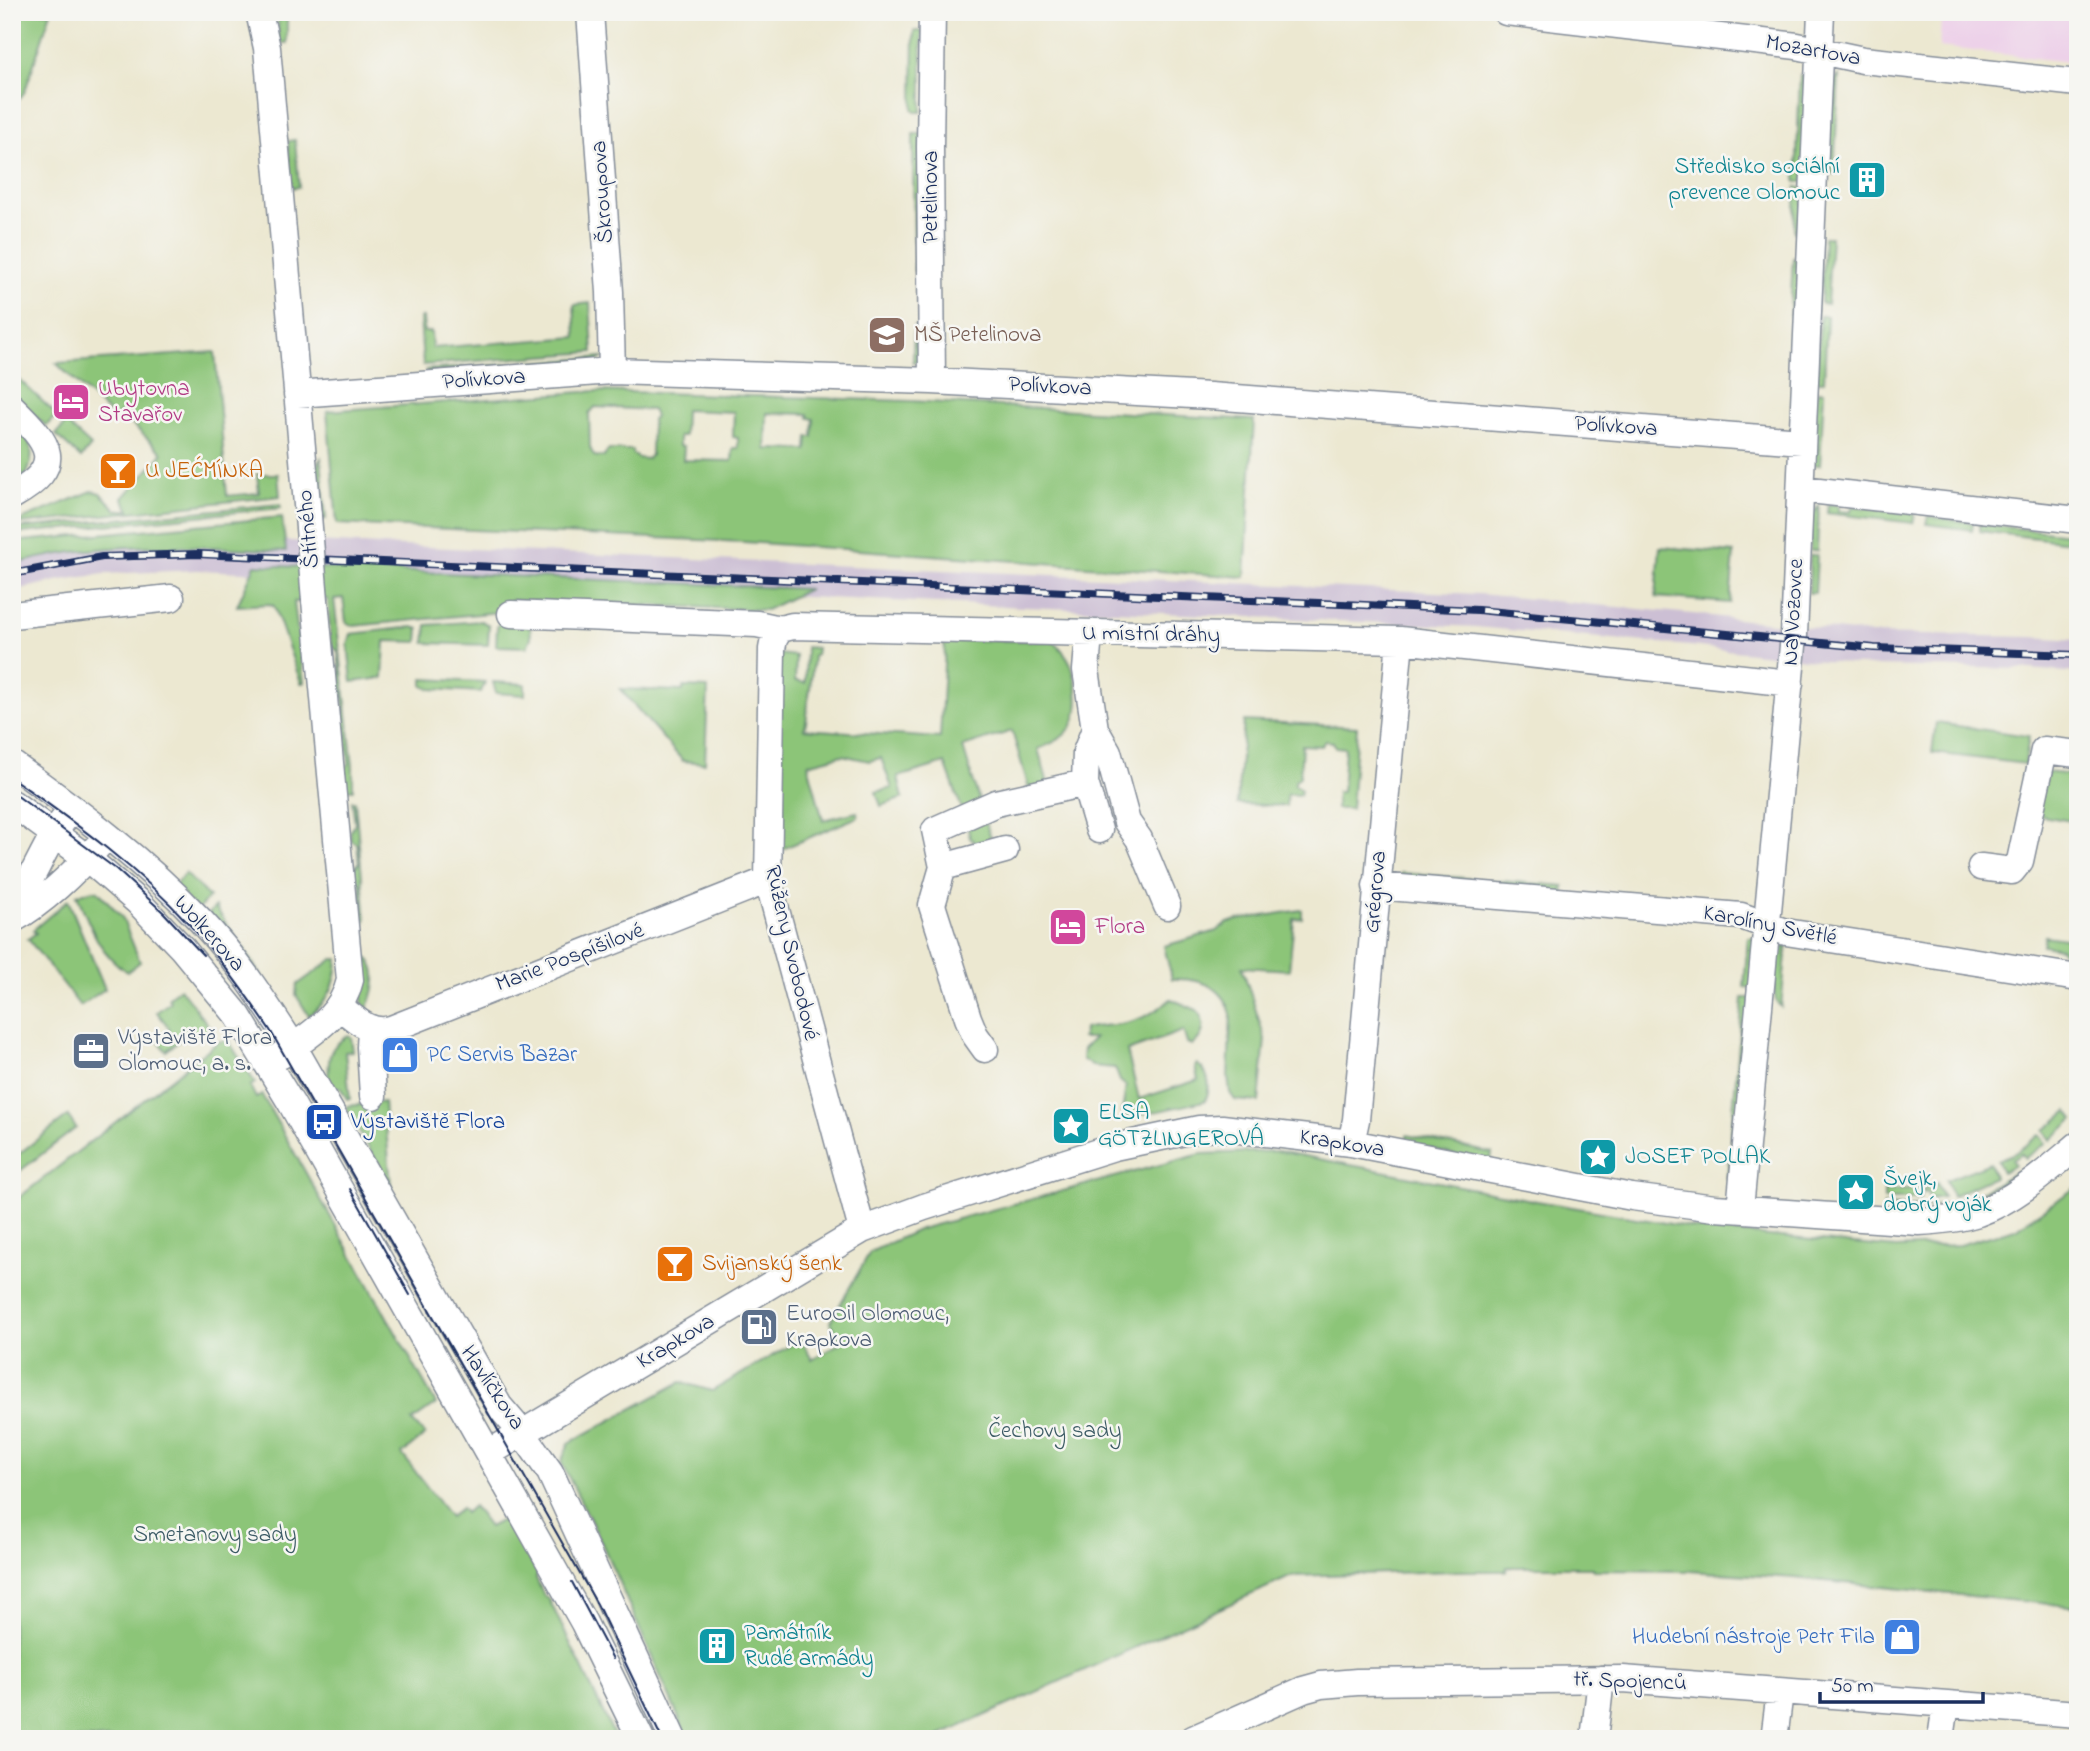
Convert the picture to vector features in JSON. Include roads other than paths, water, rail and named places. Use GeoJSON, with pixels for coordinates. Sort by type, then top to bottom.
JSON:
{"type":"FeatureCollection","features":[{"type":"Feature","properties":{"kind":"street","name":"Štítného"},"geometry":{"type":"LineString","coordinates":[[259,12],[267,48],[315,600],[351,971],[348,989],[340,1007]]}},
{"type":"Feature","properties":{"kind":"street","name":"Štítného"},"geometry":{"type":"LineString","coordinates":[[267,48],[271,12]]}},
{"type":"Feature","properties":{"kind":"street","name":"Škroupova"},"geometry":{"type":"LineString","coordinates":[[590,12],[610,292],[612,371]]}},
{"type":"Feature","properties":{"kind":"street","name":"Petelinova"},"geometry":{"type":"LineString","coordinates":[[932,12],[930,160],[933,381]]}},
{"type":"Feature","properties":{"kind":"street","name":"Mozartova"},"geometry":{"type":"LineString","coordinates":[[1509,12],[1780,44],[1821,41],[1863,60],[2078,83]]}},
{"type":"Feature","properties":{"kind":"street","name":"Na Vozovce"},"geometry":{"type":"LineString","coordinates":[[1740,1209],[1790,683],[1821,41]]}},
{"type":"Feature","properties":{"kind":"street","name":"Polívkova"},"geometry":{"type":"LineString","coordinates":[[297,394],[612,371],[933,381],[1802,434]]}},
{"type":"Feature","properties":{"kind":"street"},"geometry":{"type":"LineString","coordinates":[[12,407],[42,437],[48,450],[47,462],[36,482],[12,496]]}},
{"type":"Feature","properties":{"kind":"street"},"geometry":{"type":"LineString","coordinates":[[1800,501],[2078,520]]}},
{"type":"Feature","properties":{"kind":"street"},"geometry":{"type":"LineString","coordinates":[[12,615],[171,598]]}},
{"type":"Feature","properties":{"kind":"street","name":"U místní dráhy"},"geometry":{"type":"LineString","coordinates":[[511,614],[757,624],[780,629],[793,626],[1399,640],[1790,683]]}},
{"type":"Feature","properties":{"kind":"street","name":"Růženy Svobodové"},"geometry":{"type":"LineString","coordinates":[[780,629],[772,649],[768,872],[862,1230]]}},
{"type":"Feature","properties":{"kind":"street"},"geometry":{"type":"LineString","coordinates":[[1089,634],[1086,670],[1095,729],[1108,752],[1127,822],[1139,839],[1167,906]]}},
{"type":"Feature","properties":{"kind":"street","name":"Grégrova"},"geometry":{"type":"LineString","coordinates":[[1351,1143],[1356,1120],[1399,640]]}},
{"type":"Feature","properties":{"kind":"street"},"geometry":{"type":"LineString","coordinates":[[1095,729],[1086,752],[1086,783],[1099,830]]}},
{"type":"Feature","properties":{"kind":"street"},"geometry":{"type":"LineString","coordinates":[[1981,867],[2012,871],[2020,861],[2044,750],[2078,754]]}},
{"type":"Feature","properties":{"kind":"street","name":"Wolkerova"},"geometry":{"type":"LineString","coordinates":[[12,764],[108,835],[201,921],[244,974],[293,1046]]}},
{"type":"Feature","properties":{"kind":"street"},"geometry":{"type":"LineString","coordinates":[[985,1049],[968,1018],[932,905],[943,867],[935,830],[996,803],[1086,783]]}},
{"type":"Feature","properties":{"kind":"street","name":"Wolkerova"},"geometry":{"type":"LineString","coordinates":[[12,803],[87,858],[148,912],[183,948],[232,1008],[268,1065]]}},
{"type":"Feature","properties":{"kind":"street"},"geometry":{"type":"LineString","coordinates":[[12,907],[28,887],[54,832],[73,808]]}},
{"type":"Feature","properties":{"kind":"street"},"geometry":{"type":"LineString","coordinates":[[12,920],[24,914],[87,858],[108,835]]}},
{"type":"Feature","properties":{"kind":"street"},"geometry":{"type":"LineString","coordinates":[[943,867],[1005,850]]}},
{"type":"Feature","properties":{"kind":"street","name":"Marie Pospíšilové"},"geometry":{"type":"LineString","coordinates":[[371,1029],[391,1030],[768,872]]}},
{"type":"Feature","properties":{"kind":"street","name":"Karolíny Světlé"},"geometry":{"type":"LineString","coordinates":[[1376,886],[1741,916],[1786,932],[2078,978]]}},
{"type":"Feature","properties":{"kind":"street"},"geometry":{"type":"LineString","coordinates":[[268,1065],[323,1024],[340,1007],[371,1029],[373,1096]]}},
{"type":"Feature","properties":{"kind":"street","name":"Havlíčkova"},"geometry":{"type":"LineString","coordinates":[[293,1046],[499,1406],[550,1472],[673,1739]]}},
{"type":"Feature","properties":{"kind":"street","name":"Havlíčkova"},"geometry":{"type":"LineString","coordinates":[[268,1065],[584,1623],[641,1739]]}},
{"type":"Feature","properties":{"kind":"street","name":"Krapkova"},"geometry":{"type":"LineString","coordinates":[[489,1453],[862,1230],[923,1207],[1114,1147],[1199,1129],[1222,1128],[1351,1143],[1632,1197],[1740,1209],[1919,1222],[1980,1212],[2046,1172],[2078,1145]]}},
{"type":"Feature","properties":{"kind":"street"},"geometry":{"type":"LineString","coordinates":[[1594,1739],[1601,1679]]}},
{"type":"Feature","properties":{"kind":"street","name":"tř. Spojenců"},"geometry":{"type":"LineString","coordinates":[[1193,1739],[1283,1697],[1321,1685],[1357,1682],[1601,1679],[2078,1714]]}},
{"type":"Feature","properties":{"kind":"street"},"geometry":{"type":"LineString","coordinates":[[1774,1739],[1780,1692]]}},
{"type":"Feature","properties":{"kind":"street"},"geometry":{"type":"LineString","coordinates":[[1941,1739],[1946,1704]]}},
{"type":"Feature","properties":{"kind":"tram line"},"geometry":{"type":"LineString","coordinates":[[12,778],[105,846],[169,903],[221,962],[270,1030],[597,1604],[662,1739]]}},
{"type":"Feature","properties":{"kind":"tram line"},"geometry":{"type":"LineString","coordinates":[[12,792],[116,869],[164,913],[203,955]]}},
{"type":"Feature","properties":{"kind":"tram line"},"geometry":{"type":"LineString","coordinates":[[350,1189],[410,1295]]}},
{"type":"Feature","properties":{"kind":"tram line"},"geometry":{"type":"LineString","coordinates":[[572,1582],[613,1659]]}},
{"type":"Feature","properties":{"kind":"railway"},"geometry":{"type":"LineString","coordinates":[[12,574],[102,557],[198,554],[1478,610],[1874,648],[2078,655]]}},
{"type":"Feature","properties":{"kind":"place","name":"Středisko sociální prevence Olomouc"},"geometry":{"type":"Point","coordinates":[1867,180]}},
{"type":"Feature","properties":{"kind":"place","name":"MŠ Petelinova"},"geometry":{"type":"Point","coordinates":[887,335]}},
{"type":"Feature","properties":{"kind":"place","name":"Ubytovna Stavařov"},"geometry":{"type":"Point","coordinates":[71,402]}},
{"type":"Feature","properties":{"kind":"place","name":"U JEĆMÍNKA"},"geometry":{"type":"Point","coordinates":[118,471]}},
{"type":"Feature","properties":{"kind":"place","name":"Flora"},"geometry":{"type":"Point","coordinates":[1068,927]}},
{"type":"Feature","properties":{"kind":"place","name":"Výstaviště Flora Olomouc, a. s."},"geometry":{"type":"Point","coordinates":[91,1051]}},
{"type":"Feature","properties":{"kind":"place","name":"PC Servis Bazar"},"geometry":{"type":"Point","coordinates":[400,1055]}},
{"type":"Feature","properties":{"kind":"place","name":"Výstaviště Flora"},"geometry":{"type":"Point","coordinates":[324,1122]}},
{"type":"Feature","properties":{"kind":"place","name":"ELSA GÖTZLINGEROVÁ"},"geometry":{"type":"Point","coordinates":[1071,1126]}},
{"type":"Feature","properties":{"kind":"place","name":"JOSEF POLLAK"},"geometry":{"type":"Point","coordinates":[1598,1157]}},
{"type":"Feature","properties":{"kind":"place","name":"Švejk, dobrý voják"},"geometry":{"type":"Point","coordinates":[1856,1192]}},
{"type":"Feature","properties":{"kind":"place","name":"Svijanský šenk"},"geometry":{"type":"Point","coordinates":[675,1264]}},
{"type":"Feature","properties":{"kind":"place","name":"EuroOil Olomouc, Krapkova"},"geometry":{"type":"Point","coordinates":[759,1327]}},
{"type":"Feature","properties":{"kind":"place","name":"Hudební nástroje Petr Fila"},"geometry":{"type":"Point","coordinates":[1902,1637]}},
{"type":"Feature","properties":{"kind":"place","name":"Památník Rudé armády"},"geometry":{"type":"Point","coordinates":[717,1646]}},
{"type":"Feature","properties":{"kind":"park label","name":"Čechovy sady"},"geometry":{"type":"Point","coordinates":[1055,1431]}},
{"type":"Feature","properties":{"kind":"park label","name":"Smetanovy sady"},"geometry":{"type":"Point","coordinates":[215,1535]}}]}
